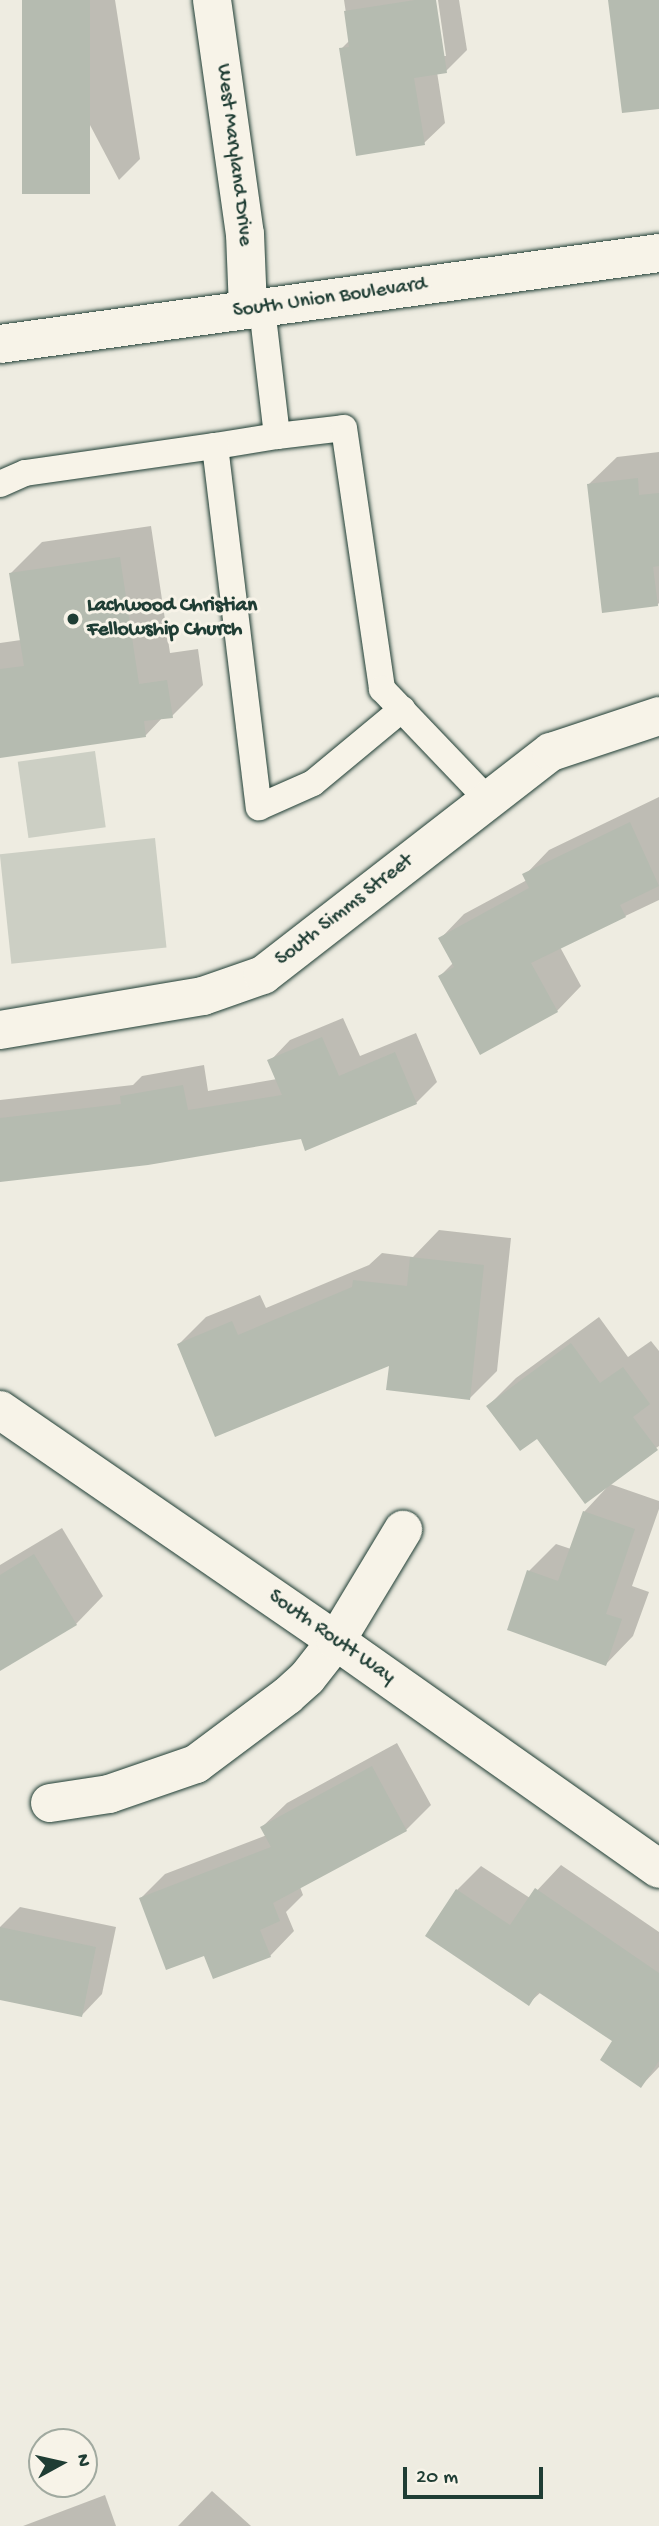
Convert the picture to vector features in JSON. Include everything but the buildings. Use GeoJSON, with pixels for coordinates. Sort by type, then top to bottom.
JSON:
{"type":"FeatureCollection","features":[{"type":"Feature","properties":{"kind":"street","name":"West Maryland Drive"},"geometry":{"type":"LineString","coordinates":[[212,0],[255,309]]}},
{"type":"Feature","properties":{"kind":"street","name":"South Union Boulevard"},"geometry":{"type":"LineString","coordinates":[[0,344],[659,253]]}},
{"type":"Feature","properties":{"kind":"street","name":"South Simms Street"},"geometry":{"type":"LineString","coordinates":[[0,1030],[203,996],[263,975],[551,752],[659,716]]}},
{"type":"Feature","properties":{"kind":"street","name":"South Routt Way"},"geometry":{"type":"LineString","coordinates":[[0,1410],[336,1641],[659,1869]]}},
{"type":"Feature","properties":{"kind":"street"},"geometry":{"type":"LineString","coordinates":[[50,1803],[109,1794],[196,1764],[287,1696],[307,1678],[336,1641],[403,1530]]}},
{"type":"Feature","properties":{"kind":"lane"},"geometry":{"type":"LineString","coordinates":[[255,309],[277,436]]}},
{"type":"Feature","properties":{"kind":"lane"},"geometry":{"type":"LineString","coordinates":[[0,484],[25,472],[344,428],[382,689],[488,800]]}},
{"type":"Feature","properties":{"kind":"lane"},"geometry":{"type":"LineString","coordinates":[[215,446],[259,807],[313,783],[402,709]]}},
{"type":"Feature","properties":{"kind":"shaded area"},"geometry":{"type":"Polygon","coordinates":[[[95,751],[106,827],[28,838],[18,762],[95,751]]]}},
{"type":"Feature","properties":{"kind":"shaded area"},"geometry":{"type":"Polygon","coordinates":[[[155,838],[166,947],[11,964],[0,854],[155,838]]]}},
{"type":"Feature","properties":{"kind":"place","name":"Lachwood Christian Fellowship Church"},"geometry":{"type":"Point","coordinates":[73,619]}}]}
